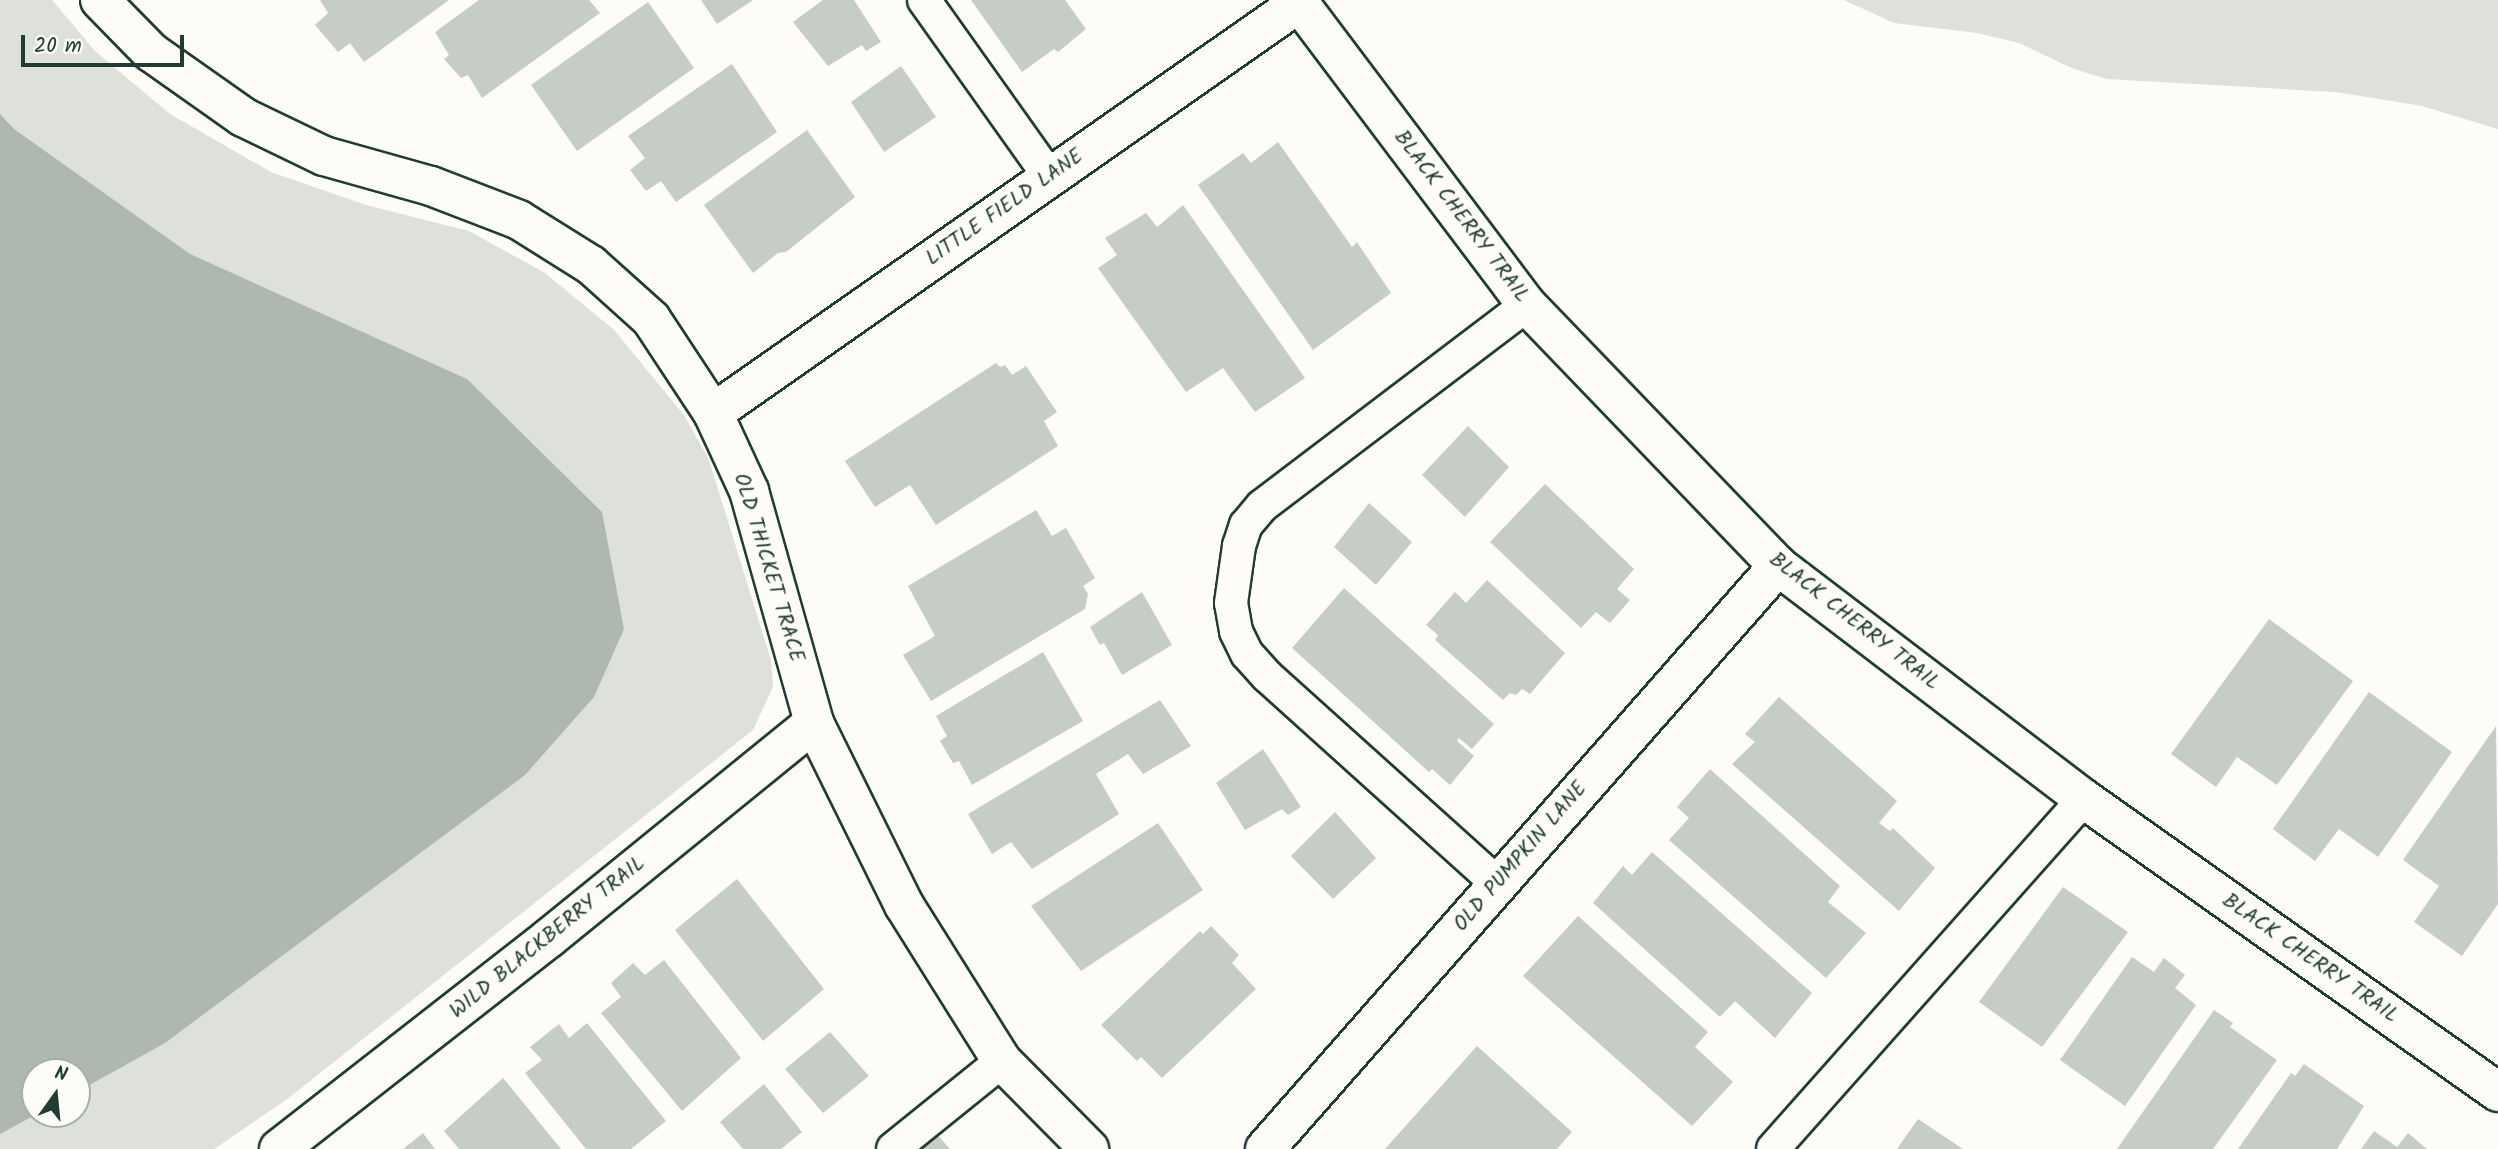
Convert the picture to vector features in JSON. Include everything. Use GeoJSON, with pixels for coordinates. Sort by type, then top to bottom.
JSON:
{"type":"FeatureCollection","features":[{"type":"Feature","properties":{"kind":"street","name":"OLD THICKET TRACE"},"geometry":{"type":"LineString","coordinates":[[100,0],[151,51],[243,117],[324,156],[432,186],[519,220],[591,265],[651,319],[713,413],[749,491],[814,723],[904,905],[1002,1061],[1089,1149]]}},
{"type":"Feature","properties":{"kind":"street","name":"LITTLE FIELD LANE"},"geometry":{"type":"LineString","coordinates":[[713,413],[1298,1]]}},
{"type":"Feature","properties":{"kind":"street","name":"BLACK CHERRY TRAIL"},"geometry":{"type":"LineString","coordinates":[[1298,1],[1527,305],[1778,566],[2084,799],[2498,1092]]}},
{"type":"Feature","properties":{"kind":"street","name":"OLD PUMPKIN LANE"},"geometry":{"type":"LineString","coordinates":[[1265,1149],[1778,566]]}},
{"type":"Feature","properties":{"kind":"street","name":"WILD BLACKBERRY TRAIL"},"geometry":{"type":"LineString","coordinates":[[279,1149],[549,939],[814,723]]}},
{"type":"Feature","properties":{"kind":"lane"},"geometry":{"type":"LineString","coordinates":[[924,0],[1050,177]]}},
{"type":"Feature","properties":{"kind":"lane"},"geometry":{"type":"LineString","coordinates":[[1498,884],[1267,676],[1247,654],[1236,631],[1231,603],[1239,546],[1246,525],[1262,506],[1527,305]]}},
{"type":"Feature","properties":{"kind":"lane"},"geometry":{"type":"LineString","coordinates":[[1773,1149],[2084,799]]}},
{"type":"Feature","properties":{"kind":"lane"},"geometry":{"type":"LineString","coordinates":[[893,1149],[1002,1061]]}},
{"type":"Feature","properties":{"kind":"shaded area"},"geometry":{"type":"Polygon","coordinates":[[[0,0],[52,0],[95,51],[170,114],[271,172],[366,205],[469,231],[545,273],[614,330],[684,415],[709,460],[771,660],[773,687],[753,730],[286,1100],[214,1149],[0,1149],[0,0]]]}},
{"type":"Feature","properties":{"kind":"shaded area"},"geometry":{"type":"Polygon","coordinates":[[[1844,0],[2498,0],[2498,129],[2422,106],[2336,92],[2107,79],[2074,69],[2019,43],[1977,33],[1894,23],[1844,0]]]}},
{"type":"Feature","properties":{"kind":"shaded area"},"geometry":{"type":"Polygon","coordinates":[[[0,114],[14,129],[190,254],[467,379],[602,512],[624,629],[594,697],[525,775],[165,1043],[91,1084],[91,1058],[21,1058],[21,1123],[0,1134],[0,114]]]}},
{"type":"Feature","properties":{"kind":"building"},"geometry":{"type":"Polygon","coordinates":[[[320,0],[449,0],[364,62],[350,43],[338,52],[315,25],[328,13],[320,0]]]}},
{"type":"Feature","properties":{"kind":"building"},"geometry":{"type":"Polygon","coordinates":[[[479,0],[589,0],[600,13],[482,98],[468,75],[461,78],[444,59],[449,55],[435,32],[479,0]]]}},
{"type":"Feature","properties":{"kind":"building"},"geometry":{"type":"Polygon","coordinates":[[[701,0],[753,0],[717,24],[701,0]]]}},
{"type":"Feature","properties":{"kind":"building"},"geometry":{"type":"Polygon","coordinates":[[[823,0],[854,0],[881,42],[866,51],[862,45],[828,66],[793,22],[823,0]]]}},
{"type":"Feature","properties":{"kind":"building"},"geometry":{"type":"Polygon","coordinates":[[[971,0],[1065,0],[1086,29],[1058,52],[1054,49],[1022,72],[971,0]]]}},
{"type":"Feature","properties":{"kind":"building"},"geometry":{"type":"Polygon","coordinates":[[[648,2],[694,68],[577,151],[531,85],[648,2]]]}},
{"type":"Feature","properties":{"kind":"building"},"geometry":{"type":"Polygon","coordinates":[[[732,64],[777,132],[676,202],[661,181],[646,191],[630,170],[645,158],[628,136],[732,64]]]}},
{"type":"Feature","properties":{"kind":"building"},"geometry":{"type":"Polygon","coordinates":[[[901,66],[936,117],[884,152],[851,102],[901,66]]]}},
{"type":"Feature","properties":{"kind":"building"},"geometry":{"type":"Polygon","coordinates":[[[807,130],[855,197],[786,252],[778,253],[753,273],[704,205],[807,130]]]}},
{"type":"Feature","properties":{"kind":"building"},"geometry":{"type":"Polygon","coordinates":[[[1278,142],[1352,247],[1357,242],[1391,293],[1313,350],[1198,185],[1243,153],[1251,163],[1278,142]]]}},
{"type":"Feature","properties":{"kind":"building"},"geometry":{"type":"Polygon","coordinates":[[[1183,205],[1305,378],[1255,412],[1223,368],[1186,392],[1098,268],[1117,255],[1105,238],[1146,213],[1157,227],[1183,205]]]}},
{"type":"Feature","properties":{"kind":"building"},"geometry":{"type":"Polygon","coordinates":[[[996,363],[1000,367],[1005,365],[1012,375],[1026,366],[1057,412],[1044,421],[1058,446],[936,525],[910,485],[875,507],[845,461],[996,363]]]}},
{"type":"Feature","properties":{"kind":"building"},"geometry":{"type":"Polygon","coordinates":[[[1468,426],[1509,467],[1465,517],[1422,475],[1468,426]]]}},
{"type":"Feature","properties":{"kind":"building"},"geometry":{"type":"Polygon","coordinates":[[[1545,484],[1634,569],[1617,589],[1630,600],[1610,623],[1596,612],[1581,628],[1490,542],[1545,484]]]}},
{"type":"Feature","properties":{"kind":"building"},"geometry":{"type":"Polygon","coordinates":[[[1369,503],[1412,542],[1376,585],[1334,547],[1369,503]]]}},
{"type":"Feature","properties":{"kind":"building"},"geometry":{"type":"Polygon","coordinates":[[[1036,510],[1052,536],[1066,528],[1095,578],[1083,586],[1088,594],[1085,609],[931,701],[903,655],[935,636],[908,586],[1036,510]]]}},
{"type":"Feature","properties":{"kind":"building"},"geometry":{"type":"Polygon","coordinates":[[[1487,580],[1565,653],[1530,694],[1522,689],[1516,695],[1510,693],[1503,700],[1435,640],[1438,635],[1426,625],[1455,592],[1466,603],[1487,580]]]}},
{"type":"Feature","properties":{"kind":"building"},"geometry":{"type":"Polygon","coordinates":[[[1344,588],[1494,724],[1472,749],[1459,738],[1457,741],[1474,756],[1450,785],[1432,769],[1429,772],[1292,648],[1344,588]]]}},
{"type":"Feature","properties":{"kind":"building"},"geometry":{"type":"Polygon","coordinates":[[[1142,592],[1172,645],[1122,675],[1104,643],[1100,645],[1090,627],[1142,592]]]}},
{"type":"Feature","properties":{"kind":"building"},"geometry":{"type":"Polygon","coordinates":[[[2269,619],[2353,681],[2277,785],[2237,757],[2216,787],[2171,754],[2269,619]]]}},
{"type":"Feature","properties":{"kind":"building"},"geometry":{"type":"Polygon","coordinates":[[[1043,652],[1083,721],[972,785],[959,761],[953,763],[940,741],[947,736],[936,716],[1043,652]]]}},
{"type":"Feature","properties":{"kind":"building"},"geometry":{"type":"Polygon","coordinates":[[[2369,692],[2452,752],[2378,857],[2339,829],[2315,861],[2273,829],[2369,692]]]}},
{"type":"Feature","properties":{"kind":"building"},"geometry":{"type":"Polygon","coordinates":[[[1779,697],[1897,801],[1879,823],[1890,831],[1893,828],[1935,868],[1899,911],[1732,764],[1755,742],[1745,734],[1779,697]]]}},
{"type":"Feature","properties":{"kind":"building"},"geometry":{"type":"Polygon","coordinates":[[[1160,700],[1191,746],[1143,774],[1128,754],[1096,774],[1119,814],[1032,869],[1011,842],[992,854],[968,814],[1160,700]]]}},
{"type":"Feature","properties":{"kind":"building"},"geometry":{"type":"Polygon","coordinates":[[[2496,726],[2498,904],[2462,956],[2414,922],[2439,886],[2403,860],[2496,726]]]}},
{"type":"Feature","properties":{"kind":"building"},"geometry":{"type":"Polygon","coordinates":[[[1263,749],[1301,807],[1288,815],[1282,809],[1245,830],[1216,783],[1263,749]]]}},
{"type":"Feature","properties":{"kind":"building"},"geometry":{"type":"Polygon","coordinates":[[[1710,769],[1840,886],[1828,902],[1866,933],[1826,978],[1669,840],[1689,818],[1677,807],[1710,769]]]}},
{"type":"Feature","properties":{"kind":"building"},"geometry":{"type":"Polygon","coordinates":[[[1335,812],[1376,858],[1333,899],[1291,856],[1335,812]]]}},
{"type":"Feature","properties":{"kind":"building"},"geometry":{"type":"Polygon","coordinates":[[[1158,823],[1203,890],[1081,971],[1031,906],[1158,823]]]}},
{"type":"Feature","properties":{"kind":"building"},"geometry":{"type":"Polygon","coordinates":[[[1652,852],[1812,993],[1775,1038],[1735,1001],[1720,1017],[1593,903],[1623,866],[1632,875],[1652,852]]]}},
{"type":"Feature","properties":{"kind":"building"},"geometry":{"type":"Polygon","coordinates":[[[737,879],[824,989],[763,1041],[675,930],[737,879]]]}},
{"type":"Feature","properties":{"kind":"building"},"geometry":{"type":"Polygon","coordinates":[[[2063,887],[2128,932],[2042,1047],[1979,1002],[2063,887]]]}},
{"type":"Feature","properties":{"kind":"building"},"geometry":{"type":"Polygon","coordinates":[[[1578,916],[1708,1032],[1695,1047],[1733,1082],[1692,1126],[1523,976],[1578,916]]]}},
{"type":"Feature","properties":{"kind":"building"},"geometry":{"type":"Polygon","coordinates":[[[1211,926],[1239,955],[1232,963],[1256,989],[1162,1078],[1141,1057],[1137,1061],[1101,1025],[1200,931],[1203,934],[1211,926]]]}},
{"type":"Feature","properties":{"kind":"building"},"geometry":{"type":"Polygon","coordinates":[[[2132,957],[2154,972],[2164,958],[2185,975],[2175,988],[2196,1005],[2125,1106],[2060,1060],[2132,957]]]}},
{"type":"Feature","properties":{"kind":"building"},"geometry":{"type":"Polygon","coordinates":[[[664,960],[741,1058],[682,1111],[601,1013],[621,997],[611,983],[633,963],[645,975],[664,960]]]}},
{"type":"Feature","properties":{"kind":"building"},"geometry":{"type":"Polygon","coordinates":[[[2214,1010],[2233,1023],[2230,1027],[2277,1060],[2213,1149],[2117,1149],[2214,1010]]]}},
{"type":"Feature","properties":{"kind":"building"},"geometry":{"type":"Polygon","coordinates":[[[587,1023],[666,1121],[631,1149],[586,1149],[525,1073],[542,1060],[530,1047],[559,1024],[569,1038],[587,1023]]]}},
{"type":"Feature","properties":{"kind":"building"},"geometry":{"type":"Polygon","coordinates":[[[830,1032],[869,1076],[823,1113],[785,1069],[830,1032]]]}},
{"type":"Feature","properties":{"kind":"building"},"geometry":{"type":"Polygon","coordinates":[[[1477,1046],[1572,1132],[1557,1149],[1385,1149],[1477,1046]]]}},
{"type":"Feature","properties":{"kind":"building"},"geometry":{"type":"Polygon","coordinates":[[[2304,1064],[2364,1106],[2337,1149],[2238,1149],[2291,1073],[2295,1076],[2304,1064]]]}},
{"type":"Feature","properties":{"kind":"building"},"geometry":{"type":"Polygon","coordinates":[[[503,1078],[561,1149],[459,1149],[444,1131],[503,1078]]]}},
{"type":"Feature","properties":{"kind":"building"},"geometry":{"type":"Polygon","coordinates":[[[764,1084],[802,1132],[781,1149],[743,1149],[720,1122],[764,1084]]]}},
{"type":"Feature","properties":{"kind":"building"},"geometry":{"type":"Polygon","coordinates":[[[1918,1119],[1963,1149],[1897,1149],[1918,1119]]]}},
{"type":"Feature","properties":{"kind":"building"},"geometry":{"type":"Polygon","coordinates":[[[2374,1131],[2397,1147],[2408,1133],[2427,1149],[2361,1149],[2374,1131]]]}},
{"type":"Feature","properties":{"kind":"building"},"geometry":{"type":"Polygon","coordinates":[[[935,1132],[950,1149],[917,1149],[935,1132]]]}},
{"type":"Feature","properties":{"kind":"building"},"geometry":{"type":"Polygon","coordinates":[[[423,1133],[435,1149],[403,1149],[423,1133]]]}}]}
